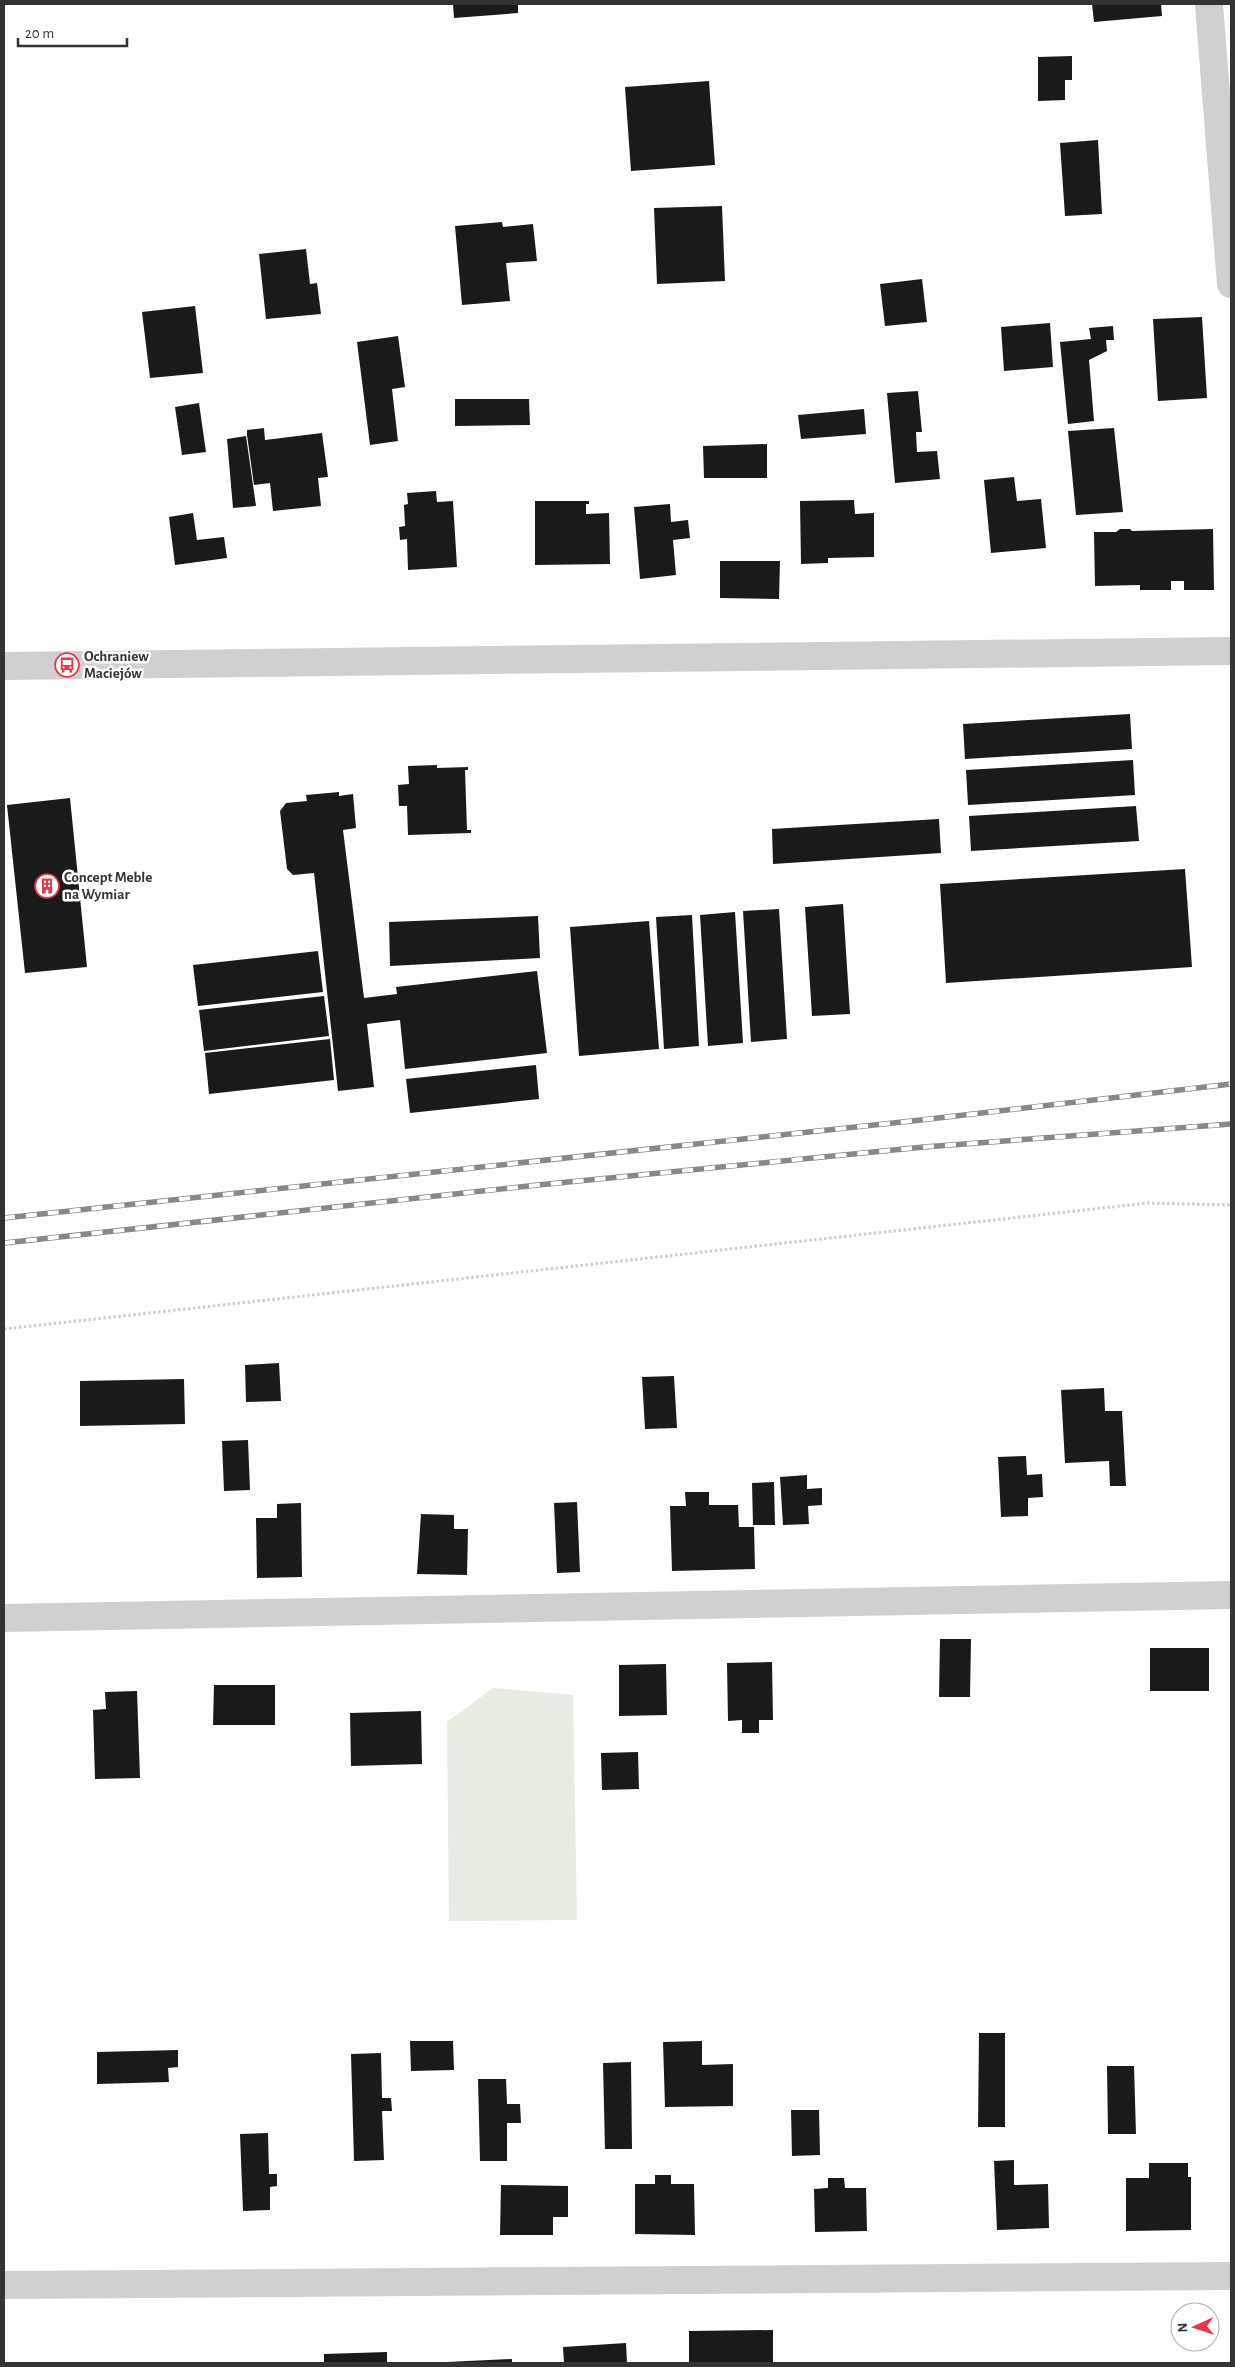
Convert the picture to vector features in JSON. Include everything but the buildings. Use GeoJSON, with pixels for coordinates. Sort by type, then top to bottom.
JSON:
{"type":"FeatureCollection","features":[{"type":"Feature","properties":{"kind":"street"},"geometry":{"type":"LineString","coordinates":[[1209,4],[1231,284]]}},
{"type":"Feature","properties":{"kind":"street"},"geometry":{"type":"LineString","coordinates":[[4,666],[1231,651]]}},
{"type":"Feature","properties":{"kind":"street"},"geometry":{"type":"LineString","coordinates":[[4,1618],[1231,1595]]}},
{"type":"Feature","properties":{"kind":"street"},"geometry":{"type":"LineString","coordinates":[[4,2285],[1231,2276]]}},
{"type":"Feature","properties":{"kind":"path"},"geometry":{"type":"LineString","coordinates":[[4,1329],[1148,1203],[1231,1205]]}},
{"type":"Feature","properties":{"kind":"shaded area"},"geometry":{"type":"Polygon","coordinates":[[[493,1688],[573,1695],[577,1920],[449,1921],[447,1722],[493,1688]]]}},
{"type":"Feature","properties":{"kind":"railway"},"geometry":{"type":"LineString","coordinates":[[4,1218],[921,1120],[1231,1084]]}},
{"type":"Feature","properties":{"kind":"railway"},"geometry":{"type":"LineString","coordinates":[[4,1243],[538,1185],[924,1147],[1231,1124]]}},
{"type":"Feature","properties":{"kind":"place","name":"Ochraniew Maciejów"},"geometry":{"type":"Point","coordinates":[67,665]}},
{"type":"Feature","properties":{"kind":"place","name":"Concept Meble na Wymiar"},"geometry":{"type":"Point","coordinates":[47,886]}}]}
